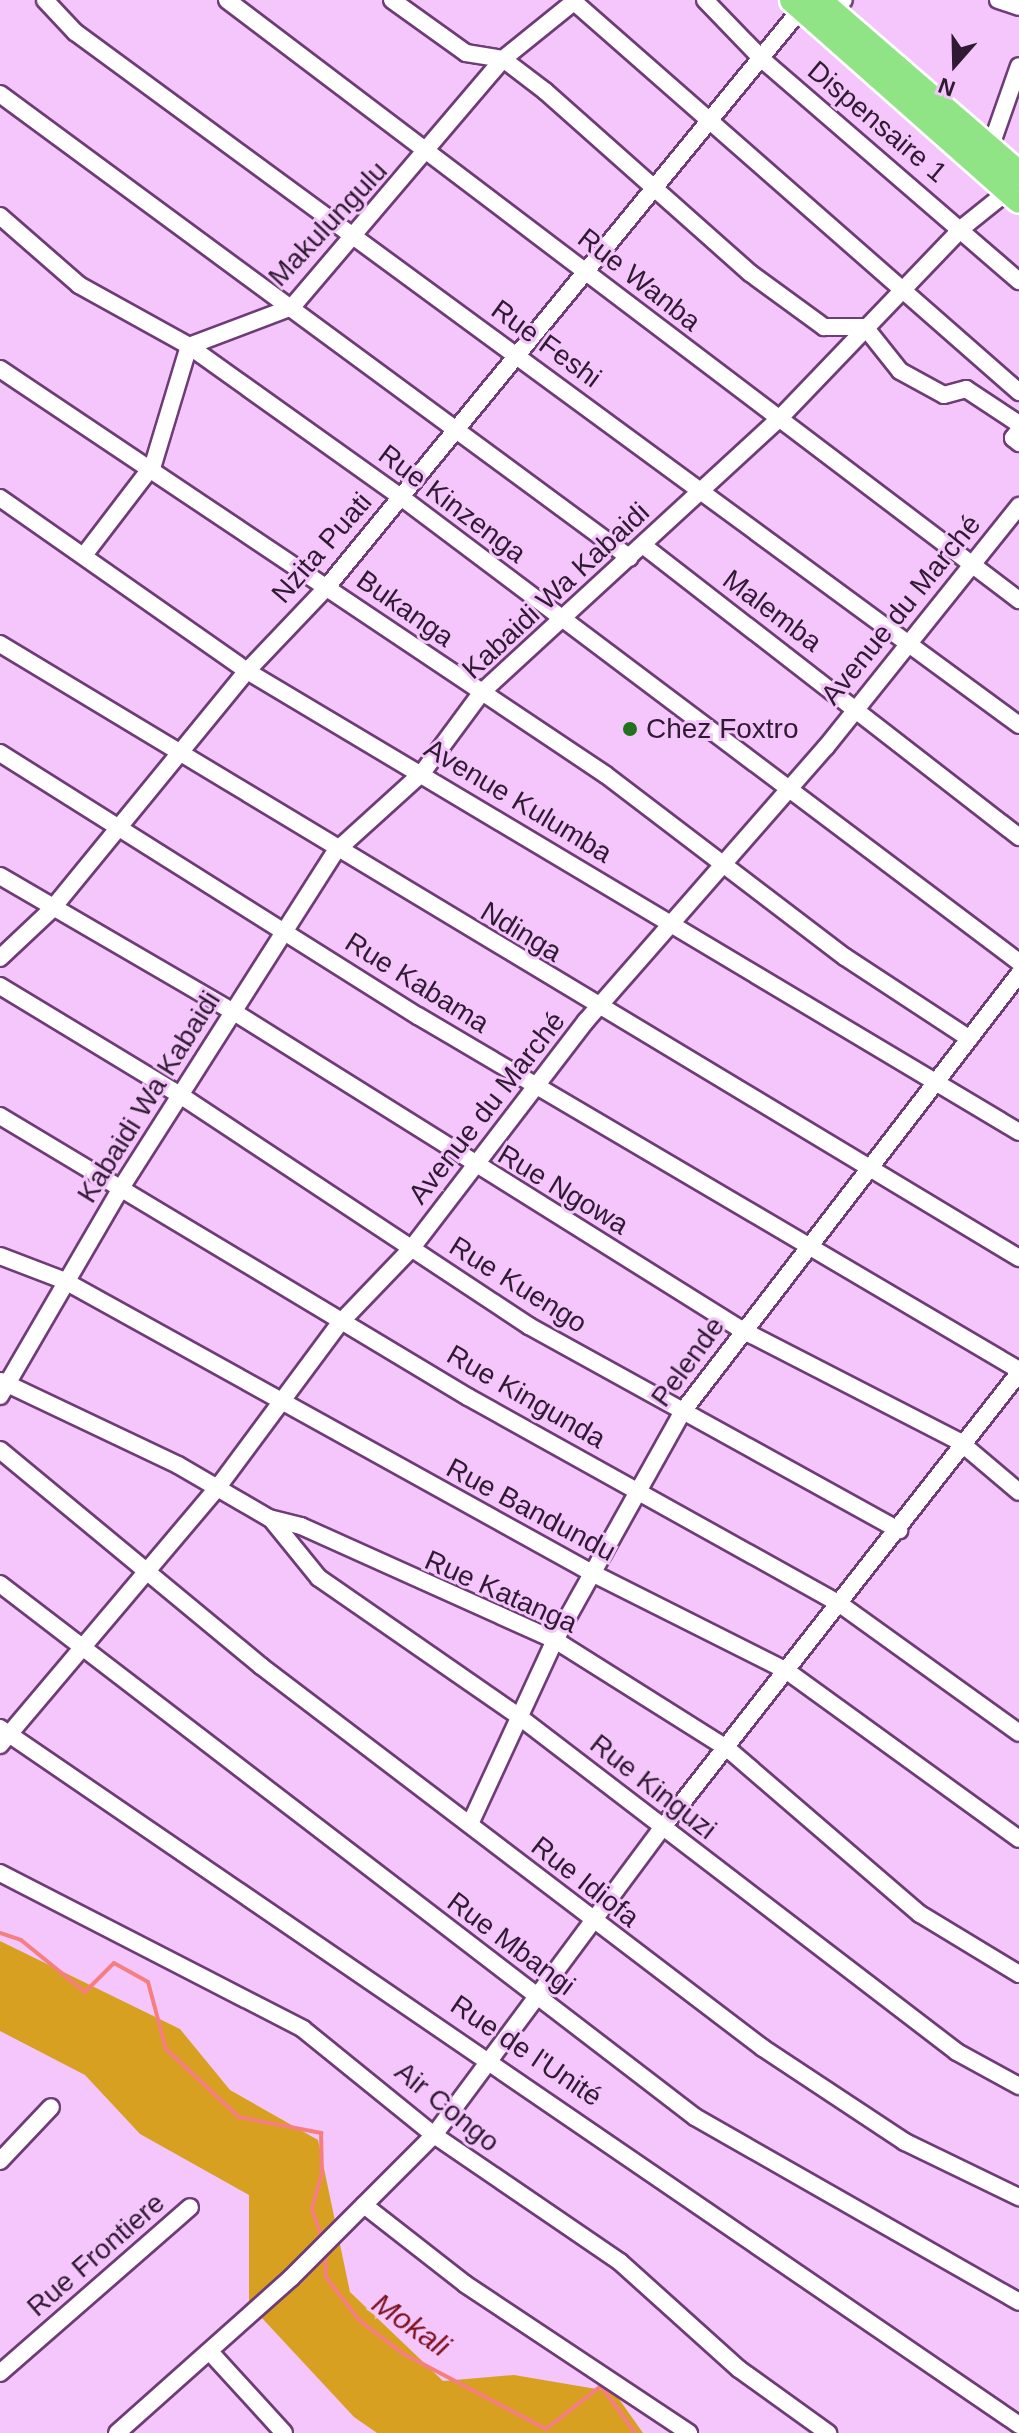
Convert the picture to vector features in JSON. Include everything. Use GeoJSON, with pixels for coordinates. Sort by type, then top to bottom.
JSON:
{"type":"FeatureCollection","features":[{"type":"Feature","properties":{"kind":"highway"},"geometry":{"type":"LineString","coordinates":[[819,0],[1019,173]]}},
{"type":"Feature","properties":{"kind":"highway"},"geometry":{"type":"LineString","coordinates":[[794,8],[1011,198]]}},
{"type":"Feature","properties":{"kind":"street","name":"Rue Feshi"},"geometry":{"type":"LineString","coordinates":[[45,0],[75,32],[1019,725]]}},
{"type":"Feature","properties":{"kind":"street","name":"Rue Wanba"},"geometry":{"type":"LineString","coordinates":[[227,0],[1019,600]]}},
{"type":"Feature","properties":{"kind":"street"},"geometry":{"type":"LineString","coordinates":[[392,0],[466,53],[503,59],[655,191],[824,327],[865,327],[900,371],[944,395],[966,389],[1019,427],[1013,438],[1019,443]]}},
{"type":"Feature","properties":{"kind":"street","name":"Makulungulu"},"geometry":{"type":"LineString","coordinates":[[189,346],[292,307],[429,151],[503,59],[574,0]]}},
{"type":"Feature","properties":{"kind":"street"},"geometry":{"type":"LineString","coordinates":[[574,0],[711,125],[906,287],[1019,392]]}},
{"type":"Feature","properties":{"kind":"street","name":"Dispensaire 1"},"geometry":{"type":"LineString","coordinates":[[705,0],[764,61],[962,228],[1019,281]]}},
{"type":"Feature","properties":{"kind":"street"},"geometry":{"type":"LineString","coordinates":[[794,8],[844,0]]}},
{"type":"Feature","properties":{"kind":"street"},"geometry":{"type":"LineString","coordinates":[[998,0],[1019,7]]}},
{"type":"Feature","properties":{"kind":"street","name":"Nzita Puati"},"geometry":{"type":"LineString","coordinates":[[0,958],[52,909],[114,829],[184,756],[247,671],[327,587],[455,429],[764,61],[794,8]]}},
{"type":"Feature","properties":{"kind":"street"},"geometry":{"type":"LineString","coordinates":[[994,137],[1019,66]]}},
{"type":"Feature","properties":{"kind":"street"},"geometry":{"type":"LineString","coordinates":[[0,94],[630,558]]}},
{"type":"Feature","properties":{"kind":"street","name":"Kabaidi Wa Kabaidi"},"geometry":{"type":"LineString","coordinates":[[3,1387],[121,1188],[336,851],[422,773],[482,692],[565,621],[778,420],[962,228],[1011,198]]}},
{"type":"Feature","properties":{"kind":"street","name":"Rue Kinzenga"},"geometry":{"type":"LineString","coordinates":[[0,216],[79,285],[189,346],[401,497],[1019,962]]}},
{"type":"Feature","properties":{"kind":"street"},"geometry":{"type":"LineString","coordinates":[[85,554],[153,465],[189,346]]}},
{"type":"Feature","properties":{"kind":"street","name":"Bukanga"},"geometry":{"type":"LineString","coordinates":[[0,369],[153,465],[482,692],[723,863],[845,957],[970,1039]]}},
{"type":"Feature","properties":{"kind":"street","name":"Avenue Kulumba"},"geometry":{"type":"LineString","coordinates":[[0,498],[85,554],[247,671],[1019,1132]]}},
{"type":"Feature","properties":{"kind":"street","name":"Avenue du Marché"},"geometry":{"type":"LineString","coordinates":[[3,1736],[218,1487],[340,1323],[411,1249],[599,1009],[789,789],[1019,506]]}},
{"type":"Feature","properties":{"kind":"street","name":"Malemba"},"geometry":{"type":"LineString","coordinates":[[644,546],[1019,837]]}},
{"type":"Feature","properties":{"kind":"street","name":"Ndinga"},"geometry":{"type":"LineString","coordinates":[[0,644],[336,851],[866,1170],[1019,1258]]}},
{"type":"Feature","properties":{"kind":"street","name":"Rue Kabama"},"geometry":{"type":"LineString","coordinates":[[0,753],[114,829],[806,1247],[1019,1371]]}},
{"type":"Feature","properties":{"kind":"street","name":"Rue Ngowa"},"geometry":{"type":"LineString","coordinates":[[0,876],[52,909],[234,1012],[475,1167],[742,1330],[960,1442],[1019,1492]]}},
{"type":"Feature","properties":{"kind":"street","name":"Pelende"},"geometry":{"type":"LineString","coordinates":[[470,1824],[517,1715],[555,1640],[634,1489],[683,1411],[866,1170],[938,1085],[1019,974]]}},
{"type":"Feature","properties":{"kind":"street","name":"Rue Kuengo"},"geometry":{"type":"LineString","coordinates":[[0,986],[180,1095],[529,1326],[899,1530]]}},
{"type":"Feature","properties":{"kind":"street","name":"Rue Kingunda"},"geometry":{"type":"LineString","coordinates":[[0,1116],[340,1323],[837,1602],[1019,1733]]}},
{"type":"Feature","properties":{"kind":"street","name":"Rue Bandundu"},"geometry":{"type":"LineString","coordinates":[[0,1256],[65,1281],[592,1573],[787,1671],[1019,1839]]}},
{"type":"Feature","properties":{"kind":"street"},"geometry":{"type":"LineString","coordinates":[[117,2433],[211,2353],[434,2135],[663,1827],[728,1749],[837,1602],[899,1530],[960,1442],[1019,1371]]}},
{"type":"Feature","properties":{"kind":"street","name":"Rue Katanga"},"geometry":{"type":"LineString","coordinates":[[3,1387],[218,1487],[269,1518],[301,1526],[555,1640],[728,1749],[920,1914],[1019,1974]]}},
{"type":"Feature","properties":{"kind":"street","name":"Rue Idiofa"},"geometry":{"type":"LineString","coordinates":[[0,1450],[148,1566],[261,1666],[470,1824],[593,1922],[831,2098],[1019,2197]]}},
{"type":"Feature","properties":{"kind":"street","name":"Rue Kinguzi"},"geometry":{"type":"LineString","coordinates":[[269,1518],[319,1578],[517,1715],[910,2018],[1019,2086]]}},
{"type":"Feature","properties":{"kind":"street","name":"Rue Mbangi"},"geometry":{"type":"LineString","coordinates":[[0,1584],[695,2117],[1019,2302]]}},
{"type":"Feature","properties":{"kind":"street","name":"Rue de l'Unité"},"geometry":{"type":"LineString","coordinates":[[3,1736],[489,2058],[1019,2425]]}},
{"type":"Feature","properties":{"kind":"street","name":"Air Congo"},"geometry":{"type":"LineString","coordinates":[[0,1873],[303,2029],[434,2135],[620,2262],[739,2369],[828,2433]]}},
{"type":"Feature","properties":{"kind":"street"},"geometry":{"type":"LineString","coordinates":[[0,2161],[51,2107]]}},
{"type":"Feature","properties":{"kind":"street"},"geometry":{"type":"LineString","coordinates":[[364,2205],[465,2284],[689,2433]]}},
{"type":"Feature","properties":{"kind":"street","name":"Rue Frontiere"},"geometry":{"type":"LineString","coordinates":[[0,2373],[190,2207]]}},
{"type":"Feature","properties":{"kind":"street"},"geometry":{"type":"LineString","coordinates":[[211,2353],[284,2433]]}},
{"type":"Feature","properties":{"kind":"shaded area"},"geometry":{"type":"Polygon","coordinates":[[[0,1941],[180,2029],[230,2090],[318,2140],[350,2292],[443,2381],[514,2375],[614,2392],[643,2433],[377,2433],[354,2417],[249,2304],[249,2195],[140,2134],[85,2075],[0,2031],[0,1941]]]}},
{"type":"Feature","properties":{"kind":"waterway","name":"Mokali"},"geometry":{"type":"LineString","coordinates":[[0,1933],[21,1940],[85,1992],[114,1963],[148,1982],[166,2049],[239,2117],[321,2133],[322,2173],[312,2209],[323,2241]]}},
{"type":"Feature","properties":{"kind":"waterway","name":"Mokali"},"geometry":{"type":"LineString","coordinates":[[325,2250],[326,2277],[359,2320],[402,2353],[546,2429],[601,2386],[635,2433]]}},
{"type":"Feature","properties":{"kind":"place","name":"Chez Foxtro"},"geometry":{"type":"Point","coordinates":[630,729]}}]}
